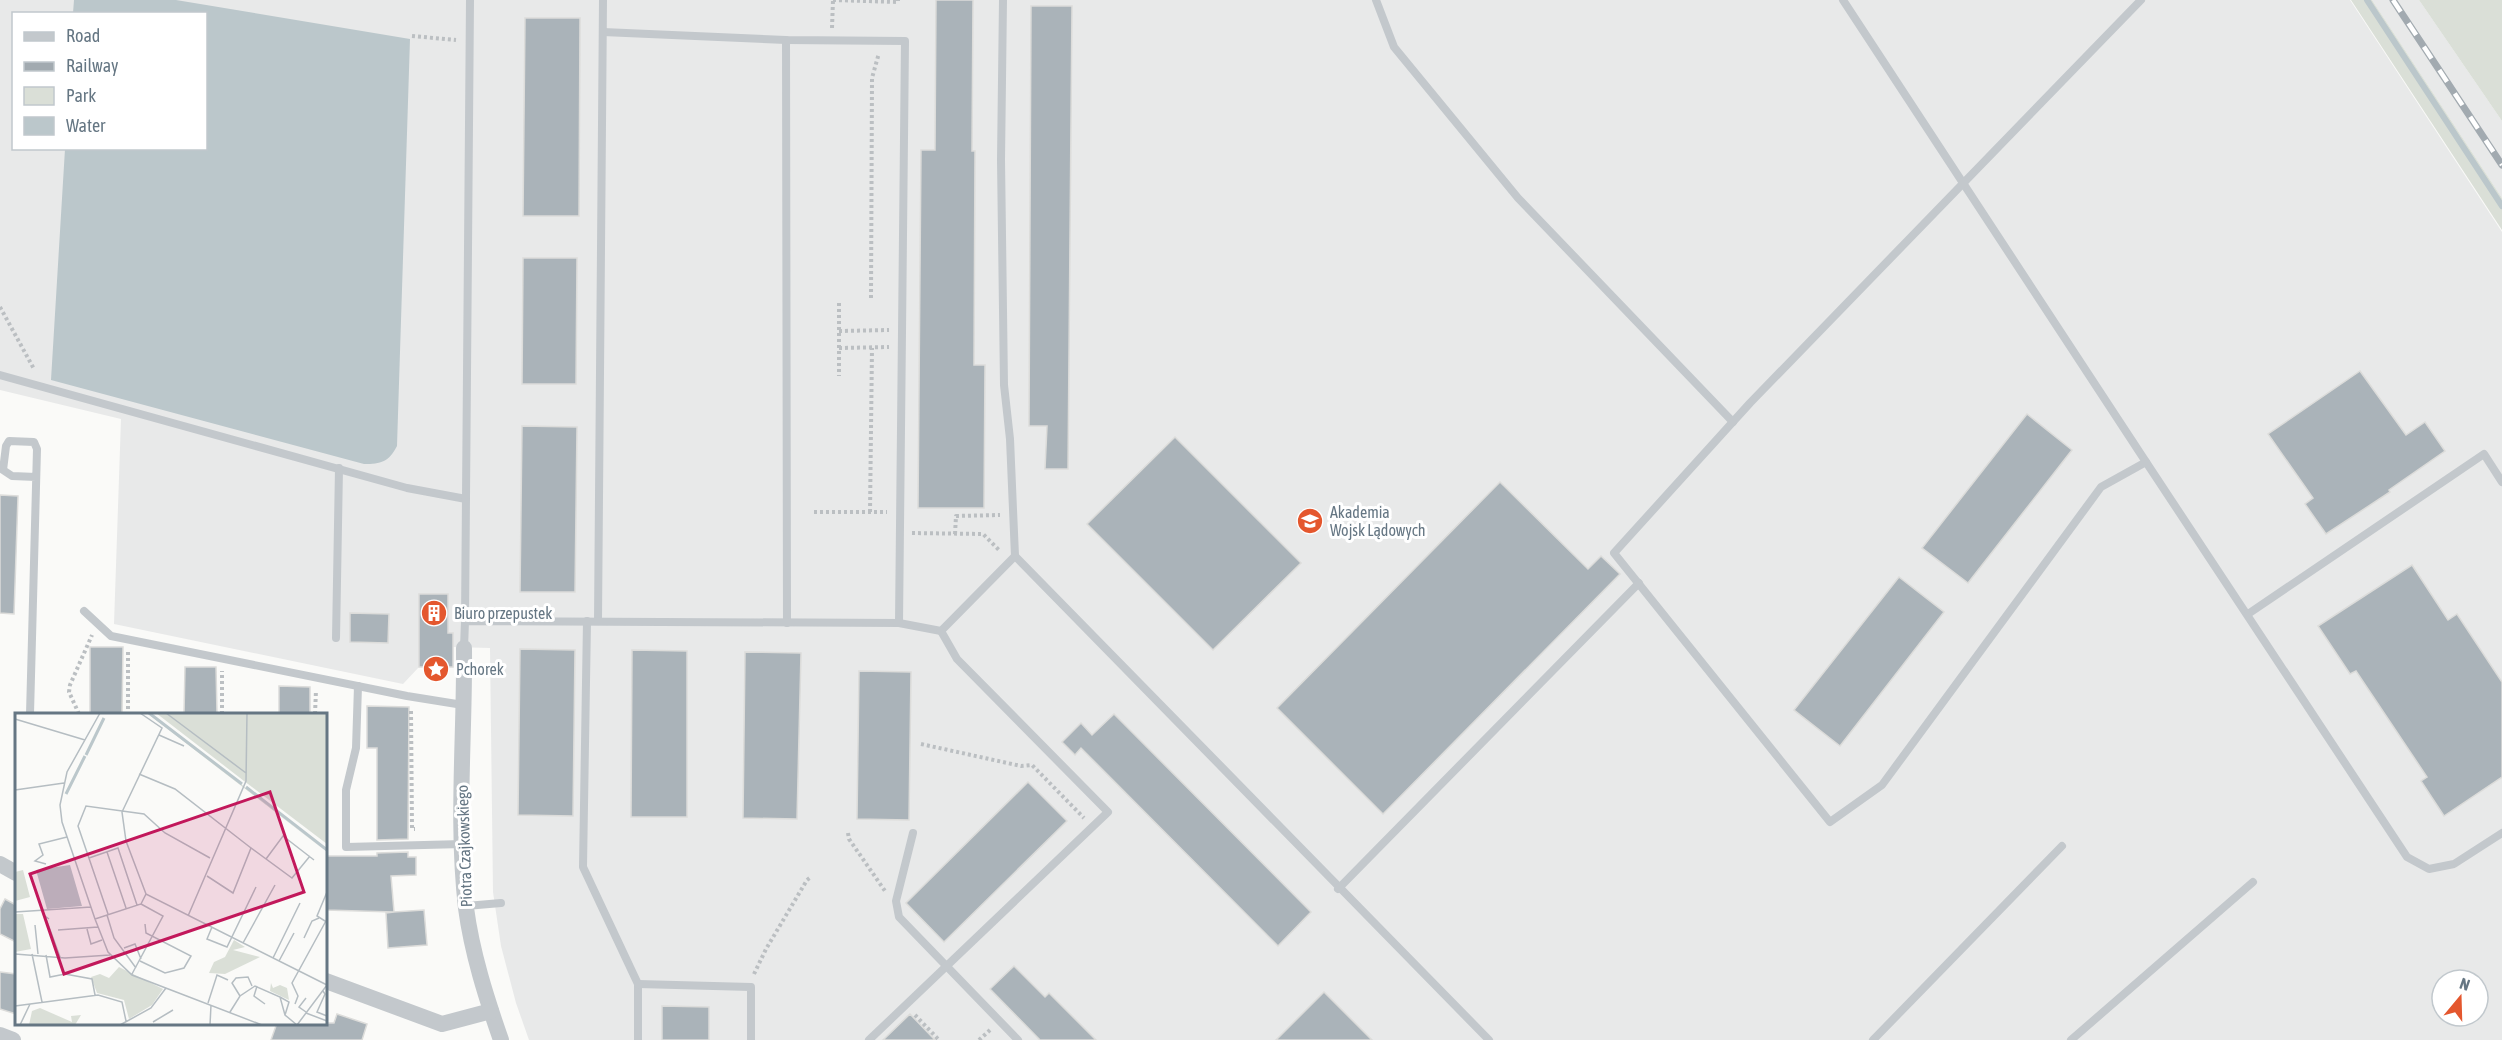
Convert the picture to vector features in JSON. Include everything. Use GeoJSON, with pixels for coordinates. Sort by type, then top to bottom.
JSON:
{"type":"FeatureCollection","features":[{"type":"Feature","properties":{"kind":"street","name":"Piotra Czajkowskiego"},"geometry":{"type":"LineString","coordinates":[[464,648],[461,799],[466,906],[472,944],[501,1040]]}},
{"type":"Feature","properties":{"kind":"street"},"geometry":{"type":"LineString","coordinates":[[0,864],[15,872]]}},
{"type":"Feature","properties":{"kind":"street"},"geometry":{"type":"LineString","coordinates":[[327,981],[442,1024],[491,1011]]}},
{"type":"Feature","properties":{"kind":"street"},"geometry":{"type":"LineString","coordinates":[[0,1035],[13,1040]]}},
{"type":"Feature","properties":{"kind":"lane"},"geometry":{"type":"LineString","coordinates":[[464,648],[470,0]]}},
{"type":"Feature","properties":{"kind":"lane"},"geometry":{"type":"LineString","coordinates":[[598,621],[603,0]]}},
{"type":"Feature","properties":{"kind":"lane"},"geometry":{"type":"LineString","coordinates":[[1003,0],[1001,160],[1004,385],[1010,440],[1015,556],[1338,889],[1489,1040]]}},
{"type":"Feature","properties":{"kind":"lane"},"geometry":{"type":"LineString","coordinates":[[1376,0],[1394,46],[1518,198],[1733,422]]}},
{"type":"Feature","properties":{"kind":"lane"},"geometry":{"type":"LineString","coordinates":[[1843,0],[2407,857],[2429,869],[2454,864],[2502,833]]}},
{"type":"Feature","properties":{"kind":"lane"},"geometry":{"type":"LineString","coordinates":[[2141,0],[1733,422],[1614,553],[1830,822],[1882,785],[2101,487],[2146,462]]}},
{"type":"Feature","properties":{"kind":"lane"},"geometry":{"type":"LineString","coordinates":[[603,32],[786,40],[905,41],[899,623]]}},
{"type":"Feature","properties":{"kind":"lane"},"geometry":{"type":"LineString","coordinates":[[786,40],[787,622]]}},
{"type":"Feature","properties":{"kind":"lane"},"geometry":{"type":"LineString","coordinates":[[0,375],[407,488],[466,499]]}},
{"type":"Feature","properties":{"kind":"lane"},"geometry":{"type":"LineString","coordinates":[[30,713],[37,449],[34,442],[9,441],[3,470],[12,476],[36,477]]}},
{"type":"Feature","properties":{"kind":"lane"},"geometry":{"type":"LineString","coordinates":[[2248,614],[2484,454],[2502,482]]}},
{"type":"Feature","properties":{"kind":"lane"},"geometry":{"type":"LineString","coordinates":[[336,638],[339,468]]}},
{"type":"Feature","properties":{"kind":"lane"},"geometry":{"type":"LineString","coordinates":[[941,631],[1015,556]]}},
{"type":"Feature","properties":{"kind":"lane"},"geometry":{"type":"LineString","coordinates":[[1338,889],[1639,583]]}},
{"type":"Feature","properties":{"kind":"lane"},"geometry":{"type":"LineString","coordinates":[[84,611],[111,636],[463,705]]}},
{"type":"Feature","properties":{"kind":"lane"},"geometry":{"type":"LineString","coordinates":[[465,621],[899,623],[941,631],[957,658],[1108,812],[870,1040]]}},
{"type":"Feature","properties":{"kind":"lane"},"geometry":{"type":"LineString","coordinates":[[587,621],[583,867],[638,984],[638,1040]]}},
{"type":"Feature","properties":{"kind":"lane"},"geometry":{"type":"LineString","coordinates":[[358,686],[356,748],[346,789],[346,848],[463,844]]}},
{"type":"Feature","properties":{"kind":"lane"},"geometry":{"type":"LineString","coordinates":[[913,833],[896,901],[899,917],[1018,1040]]}},
{"type":"Feature","properties":{"kind":"lane"},"geometry":{"type":"LineString","coordinates":[[1873,1040],[2062,846]]}},
{"type":"Feature","properties":{"kind":"lane"},"geometry":{"type":"LineString","coordinates":[[2071,1040],[2253,882]]}},
{"type":"Feature","properties":{"kind":"lane"},"geometry":{"type":"LineString","coordinates":[[466,906],[501,903]]}},
{"type":"Feature","properties":{"kind":"lane"},"geometry":{"type":"LineString","coordinates":[[638,984],[751,987],[751,1040]]}},
{"type":"Feature","properties":{"kind":"path"},"geometry":{"type":"LineString","coordinates":[[832,40],[833,0],[898,2],[898,0]]}},
{"type":"Feature","properties":{"kind":"path"},"geometry":{"type":"LineString","coordinates":[[412,36],[439,40]]}},
{"type":"Feature","properties":{"kind":"path"},"geometry":{"type":"LineString","coordinates":[[871,298],[872,78],[883,41]]}},
{"type":"Feature","properties":{"kind":"path"},"geometry":{"type":"LineString","coordinates":[[839,303],[839,376]]}},
{"type":"Feature","properties":{"kind":"path"},"geometry":{"type":"LineString","coordinates":[[0,307],[43,386]]}},
{"type":"Feature","properties":{"kind":"path"},"geometry":{"type":"LineString","coordinates":[[839,331],[902,330]]}},
{"type":"Feature","properties":{"kind":"path"},"geometry":{"type":"LineString","coordinates":[[839,348],[902,347]]}},
{"type":"Feature","properties":{"kind":"path"},"geometry":{"type":"LineString","coordinates":[[870,512],[872,348]]}},
{"type":"Feature","properties":{"kind":"path"},"geometry":{"type":"LineString","coordinates":[[814,512],[900,512]]}},
{"type":"Feature","properties":{"kind":"path"},"geometry":{"type":"LineString","coordinates":[[955,534],[956,516],[1013,515]]}},
{"type":"Feature","properties":{"kind":"path"},"geometry":{"type":"LineString","coordinates":[[900,533],[982,534],[1001,552],[1015,556]]}},
{"type":"Feature","properties":{"kind":"path"},"geometry":{"type":"LineString","coordinates":[[79,713],[69,692],[69,685],[99,625]]}},
{"type":"Feature","properties":{"kind":"path"},"geometry":{"type":"LineString","coordinates":[[128,713],[130,639]]}},
{"type":"Feature","properties":{"kind":"path"},"geometry":{"type":"LineString","coordinates":[[222,713],[224,658]]}},
{"type":"Feature","properties":{"kind":"path"},"geometry":{"type":"LineString","coordinates":[[315,713],[317,677]]}},
{"type":"Feature","properties":{"kind":"path"},"geometry":{"type":"LineString","coordinates":[[411,715],[412,829]]}},
{"type":"Feature","properties":{"kind":"path"},"geometry":{"type":"LineString","coordinates":[[921,744],[1021,766],[1032,765],[1092,826]]}},
{"type":"Feature","properties":{"kind":"path"},"geometry":{"type":"LineString","coordinates":[[848,833],[849,839],[892,900],[896,901]]}},
{"type":"Feature","properties":{"kind":"path"},"geometry":{"type":"LineString","coordinates":[[751,987],[766,949],[807,880],[811,877]]}},
{"type":"Feature","properties":{"kind":"path"},"geometry":{"type":"LineString","coordinates":[[906,1005],[939,1040]]}},
{"type":"Feature","properties":{"kind":"shaded area","name":"Akademia Wojsk Lądowych"},"geometry":{"type":"Polygon","coordinates":[[[0,0],[2350,0],[2502,232],[2502,1040],[529,1040],[516,1003],[501,946],[493,892],[490,648],[453,647],[453,667],[419,667],[403,684],[114,624],[121,419],[0,390],[0,0]]]}},
{"type":"Feature","properties":{"kind":"shaded area"},"geometry":{"type":"Polygon","coordinates":[[[2372,0],[2419,0],[2502,121],[2502,198],[2372,0]]]}},
{"type":"Feature","properties":{"kind":"green space"},"geometry":{"type":"Polygon","coordinates":[[[2351,0],[2372,0],[2502,198],[2502,230],[2351,0]]]}},
{"type":"Feature","properties":{"kind":"green space"},"geometry":{"type":"Polygon","coordinates":[[[2419,0],[2502,0],[2502,121],[2419,0]]]}},
{"type":"Feature","properties":{"kind":"water"},"geometry":{"type":"Polygon","coordinates":[[[74,0],[176,0],[410,39],[397,446],[388,459],[380,463],[364,464],[51,380],[65,150],[207,150],[207,12],[73,12],[74,0]]]}},
{"type":"Feature","properties":{"kind":"building"},"geometry":{"type":"Polygon","coordinates":[[[936,0],[973,0],[974,365],[985,365],[984,508],[918,508],[921,150],[935,150],[936,0]]]}},
{"type":"Feature","properties":{"kind":"building"},"geometry":{"type":"Polygon","coordinates":[[[1031,6],[1072,6],[1068,469],[1045,469],[1047,426],[1029,426],[1031,6]]]}},
{"type":"Feature","properties":{"kind":"building"},"geometry":{"type":"Polygon","coordinates":[[[525,18],[580,18],[579,216],[523,216],[525,18]]]}},
{"type":"Feature","properties":{"kind":"building"},"geometry":{"type":"Polygon","coordinates":[[[523,258],[577,258],[576,384],[522,384],[523,258]]]}},
{"type":"Feature","properties":{"kind":"building"},"geometry":{"type":"Polygon","coordinates":[[[2360,371],[2406,435],[2425,422],[2445,451],[2389,490],[2390,492],[2326,534],[2305,504],[2313,498],[2268,434],[2360,371]]]}},
{"type":"Feature","properties":{"kind":"building"},"geometry":{"type":"Polygon","coordinates":[[[2027,414],[2072,450],[1968,583],[1922,548],[2027,414]]]}},
{"type":"Feature","properties":{"kind":"building"},"geometry":{"type":"Polygon","coordinates":[[[522,426],[577,427],[575,592],[520,592],[522,426]]]}},
{"type":"Feature","properties":{"kind":"building"},"geometry":{"type":"Polygon","coordinates":[[[1175,437],[1301,563],[1213,650],[1087,524],[1175,437]]]}},
{"type":"Feature","properties":{"kind":"building"},"geometry":{"type":"Polygon","coordinates":[[[1500,482],[1588,569],[1601,556],[1620,574],[1383,814],[1277,708],[1500,482]]]}},
{"type":"Feature","properties":{"kind":"building"},"geometry":{"type":"Polygon","coordinates":[[[0,495],[18,496],[14,614],[0,613],[0,495]]]}},
{"type":"Feature","properties":{"kind":"building"},"geometry":{"type":"Polygon","coordinates":[[[2412,565],[2448,620],[2457,614],[2502,682],[2502,777],[2444,816],[2421,781],[2427,777],[2356,671],[2350,674],[2318,626],[2412,565]]]}},
{"type":"Feature","properties":{"kind":"building"},"geometry":{"type":"Polygon","coordinates":[[[1899,577],[1944,612],[1840,746],[1794,710],[1899,577]]]}},
{"type":"Feature","properties":{"kind":"building","name":"Biuro przepustek"},"geometry":{"type":"Polygon","coordinates":[[[419,594],[448,594],[448,633],[453,633],[453,667],[419,667],[419,594]]]}},
{"type":"Feature","properties":{"kind":"building"},"geometry":{"type":"Polygon","coordinates":[[[350,613],[389,614],[388,643],[350,642],[350,613]]]}},
{"type":"Feature","properties":{"kind":"building"},"geometry":{"type":"Polygon","coordinates":[[[90,647],[123,647],[122,713],[90,713],[90,647]]]}},
{"type":"Feature","properties":{"kind":"building"},"geometry":{"type":"Polygon","coordinates":[[[520,649],[575,650],[573,816],[518,815],[520,649]]]}},
{"type":"Feature","properties":{"kind":"building"},"geometry":{"type":"Polygon","coordinates":[[[632,650],[687,651],[687,817],[631,817],[632,650]]]}},
{"type":"Feature","properties":{"kind":"building"},"geometry":{"type":"Polygon","coordinates":[[[745,652],[801,653],[797,819],[743,818],[745,652]]]}},
{"type":"Feature","properties":{"kind":"building"},"geometry":{"type":"Polygon","coordinates":[[[185,667],[216,667],[217,713],[184,713],[185,667]]]}},
{"type":"Feature","properties":{"kind":"building"},"geometry":{"type":"Polygon","coordinates":[[[859,671],[911,672],[909,820],[857,819],[859,671]]]}},
{"type":"Feature","properties":{"kind":"building"},"geometry":{"type":"Polygon","coordinates":[[[279,686],[310,687],[310,713],[279,713],[279,686]]]}},
{"type":"Feature","properties":{"kind":"building"},"geometry":{"type":"Polygon","coordinates":[[[367,706],[409,707],[408,839],[377,840],[377,748],[367,748],[367,706]]]}},
{"type":"Feature","properties":{"kind":"building"},"geometry":{"type":"Polygon","coordinates":[[[1114,714],[1311,912],[1278,946],[1081,748],[1075,755],[1062,742],[1081,723],[1092,735],[1114,714]]]}},
{"type":"Feature","properties":{"kind":"building"},"geometry":{"type":"Polygon","coordinates":[[[1028,782],[1067,821],[944,942],[906,903],[1028,782]]]}},
{"type":"Feature","properties":{"kind":"building"},"geometry":{"type":"Polygon","coordinates":[[[408,852],[408,857],[416,857],[416,875],[391,876],[394,912],[327,910],[327,856],[377,856],[377,853],[408,852]]]}},
{"type":"Feature","properties":{"kind":"building"},"geometry":{"type":"Polygon","coordinates":[[[5,899],[15,904],[15,942],[0,934],[0,909],[5,899]]]}},
{"type":"Feature","properties":{"kind":"building"},"geometry":{"type":"Polygon","coordinates":[[[424,910],[427,945],[388,948],[386,913],[424,910]]]}},
{"type":"Feature","properties":{"kind":"building"},"geometry":{"type":"Polygon","coordinates":[[[1014,966],[1045,997],[1049,993],[1096,1040],[1040,1040],[990,989],[1014,966]]]}},
{"type":"Feature","properties":{"kind":"building"},"geometry":{"type":"Polygon","coordinates":[[[0,972],[15,974],[15,1014],[0,1009],[0,972]]]}},
{"type":"Feature","properties":{"kind":"building"},"geometry":{"type":"Polygon","coordinates":[[[1324,992],[1372,1040],[1276,1040],[1324,992]]]}},
{"type":"Feature","properties":{"kind":"building"},"geometry":{"type":"Polygon","coordinates":[[[662,1006],[709,1007],[709,1040],[662,1040],[662,1006]]]}},
{"type":"Feature","properties":{"kind":"building"},"geometry":{"type":"Polygon","coordinates":[[[337,1014],[367,1024],[362,1040],[271,1040],[276,1025],[334,1023],[337,1014]]]}},
{"type":"Feature","properties":{"kind":"building"},"geometry":{"type":"Polygon","coordinates":[[[910,1014],[935,1040],[883,1040],[910,1014]]]}},
{"type":"Feature","properties":{"kind":"waterway"},"geometry":{"type":"LineString","coordinates":[[2367,0],[2502,206]]}},
{"type":"Feature","properties":{"kind":"railway"},"geometry":{"type":"LineString","coordinates":[[2393,0],[2502,165]]}},
{"type":"Feature","properties":{"kind":"place","name":"Akademia Wojsk Lądowych"},"geometry":{"type":"Point","coordinates":[1310,521]}},
{"type":"Feature","properties":{"kind":"place","name":"Biuro przepustek"},"geometry":{"type":"Point","coordinates":[434,613]}},
{"type":"Feature","properties":{"kind":"place","name":"Pchorek"},"geometry":{"type":"Point","coordinates":[436,669]}}]}
